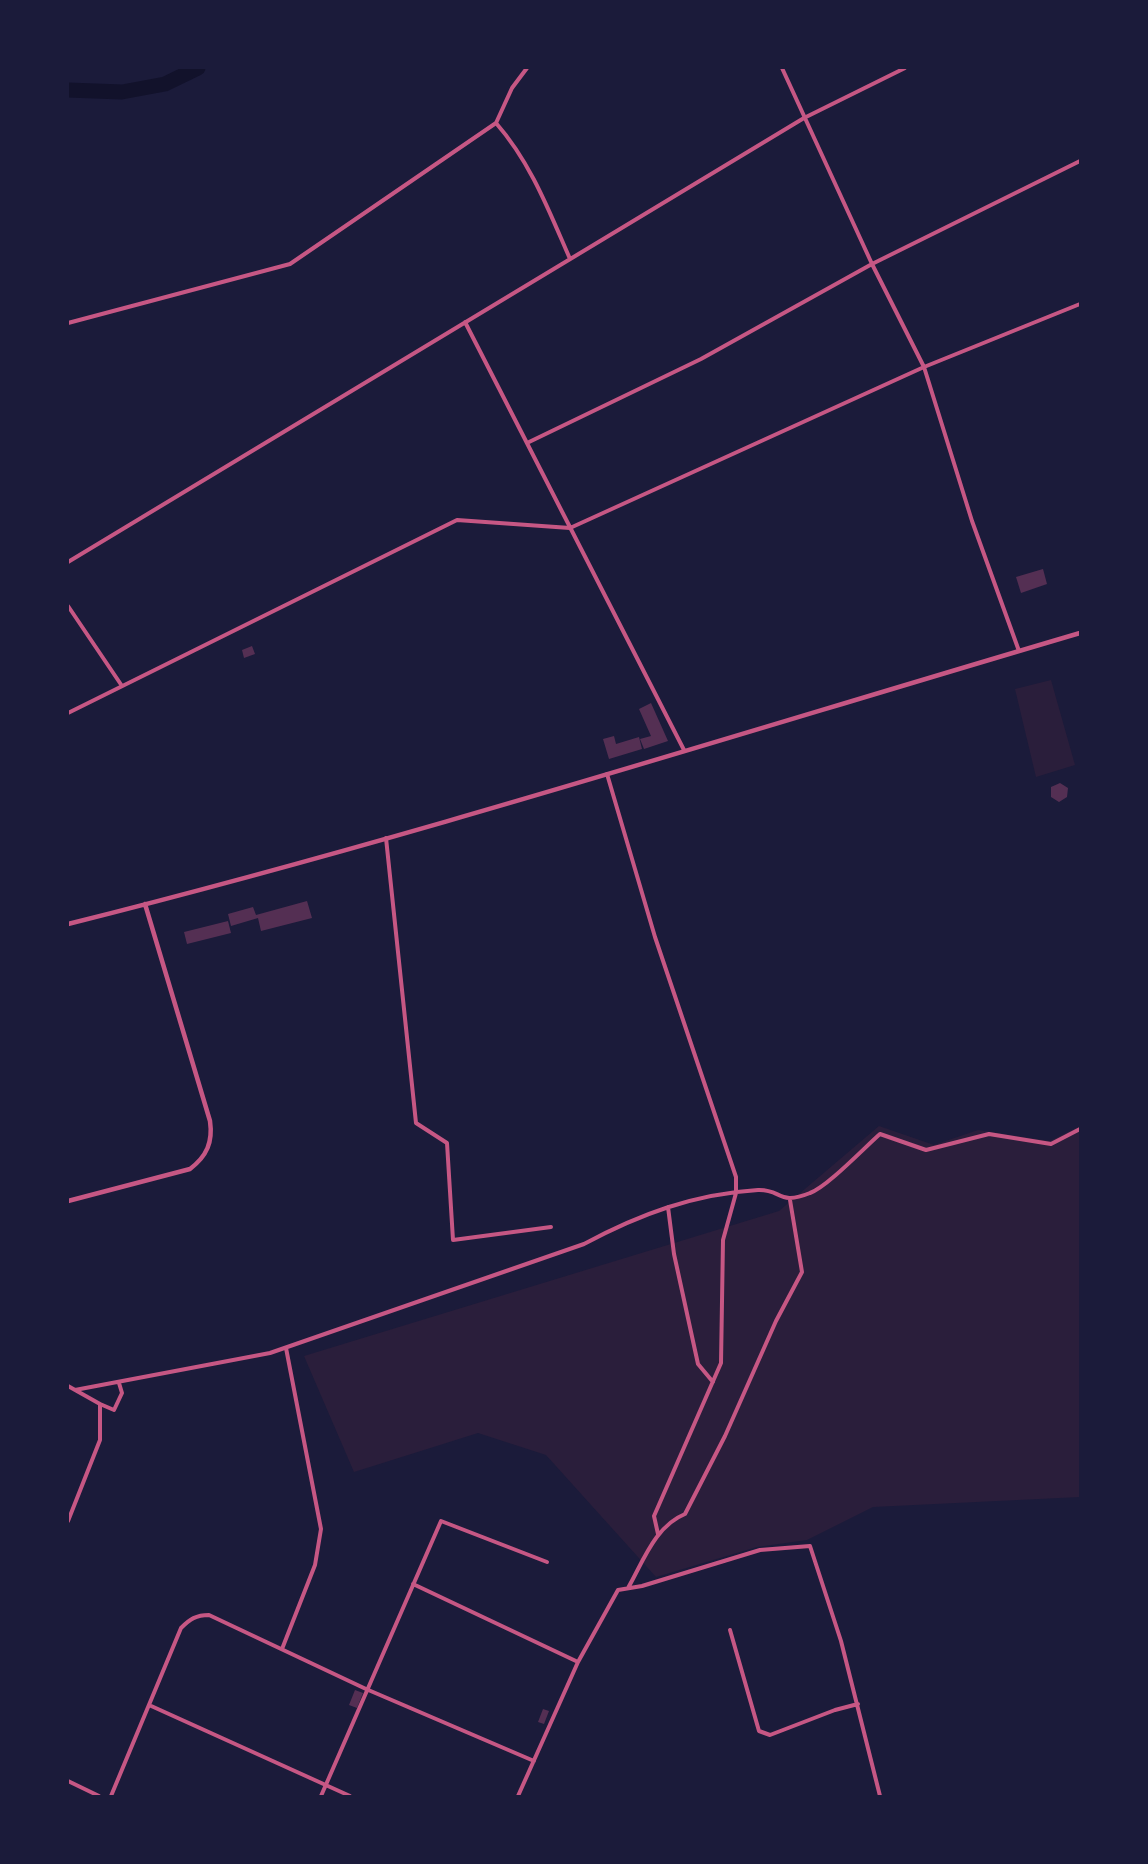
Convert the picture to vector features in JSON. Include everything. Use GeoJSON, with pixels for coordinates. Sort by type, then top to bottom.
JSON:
{"type":"FeatureCollection","features":[{"type":"Feature","properties":{"kind":"street"},"geometry":{"type":"LineString","coordinates":[[68,323],[290,264],[496,123],[512,88],[527,68]]}},
{"type":"Feature","properties":{"kind":"street"},"geometry":{"type":"LineString","coordinates":[[782,68],[872,264],[924,367],[972,521],[1019,651]]}},
{"type":"Feature","properties":{"kind":"street"},"geometry":{"type":"LineString","coordinates":[[68,562],[248,456],[804,118],[905,68]]}},
{"type":"Feature","properties":{"kind":"street"},"geometry":{"type":"LineString","coordinates":[[496,123],[515,145],[536,180],[570,259]]}},
{"type":"Feature","properties":{"kind":"street"},"geometry":{"type":"LineString","coordinates":[[527,443],[701,359],[872,264],[1080,161]]}},
{"type":"Feature","properties":{"kind":"street"},"geometry":{"type":"LineString","coordinates":[[68,713],[457,520],[570,528],[924,367],[1080,304]]}},
{"type":"Feature","properties":{"kind":"street"},"geometry":{"type":"LineString","coordinates":[[465,322],[684,750]]}},
{"type":"Feature","properties":{"kind":"street"},"geometry":{"type":"LineString","coordinates":[[68,606],[122,686]]}},
{"type":"Feature","properties":{"kind":"street"},"geometry":{"type":"LineString","coordinates":[[68,924],[386,838],[1080,633]]}},
{"type":"Feature","properties":{"kind":"street"},"geometry":{"type":"LineString","coordinates":[[606,773],[655,937],[736,1176],[736,1193],[723,1240],[721,1363],[654,1516],[658,1534]]}},
{"type":"Feature","properties":{"kind":"street"},"geometry":{"type":"LineString","coordinates":[[386,838],[416,1123],[447,1143],[453,1240],[551,1227]]}},
{"type":"Feature","properties":{"kind":"street"},"geometry":{"type":"LineString","coordinates":[[68,1201],[190,1169],[200,1162],[212,1137],[210,1121],[146,904]]}},
{"type":"Feature","properties":{"kind":"street"},"geometry":{"type":"LineString","coordinates":[[75,1390],[286,1348],[584,1244],[619,1225],[691,1198],[761,1190],[790,1200],[814,1192],[880,1134],[926,1150],[989,1134],[1051,1144],[1080,1129]]}},
{"type":"Feature","properties":{"kind":"street"},"geometry":{"type":"LineString","coordinates":[[628,1589],[658,1534],[673,1519],[685,1514],[725,1436],[776,1321],[802,1272],[790,1200]]}},
{"type":"Feature","properties":{"kind":"street"},"geometry":{"type":"LineString","coordinates":[[668,1207],[676,1265],[698,1364],[713,1382]]}},
{"type":"Feature","properties":{"kind":"street"},"geometry":{"type":"LineString","coordinates":[[282,1649],[315,1565],[321,1529],[286,1348]]}},
{"type":"Feature","properties":{"kind":"street"},"geometry":{"type":"LineString","coordinates":[[68,1386],[114,1410],[122,1394],[119,1383]]}},
{"type":"Feature","properties":{"kind":"street"},"geometry":{"type":"LineString","coordinates":[[68,1521],[100,1440],[100,1404]]}},
{"type":"Feature","properties":{"kind":"street"},"geometry":{"type":"LineString","coordinates":[[321,1797],[441,1521],[547,1562]]}},
{"type":"Feature","properties":{"kind":"street"},"geometry":{"type":"LineString","coordinates":[[518,1797],[578,1662],[618,1590],[760,1550],[810,1546],[825,1587],[858,1704],[880,1797]]}},
{"type":"Feature","properties":{"kind":"street"},"geometry":{"type":"LineString","coordinates":[[413,1584],[578,1662]]}},
{"type":"Feature","properties":{"kind":"street"},"geometry":{"type":"LineString","coordinates":[[111,1797],[181,1628],[195,1616],[209,1615],[366,1689],[534,1761]]}},
{"type":"Feature","properties":{"kind":"street"},"geometry":{"type":"LineString","coordinates":[[730,1630],[759,1731],[764,1734],[770,1735],[835,1710],[858,1704]]}},
{"type":"Feature","properties":{"kind":"street"},"geometry":{"type":"LineString","coordinates":[[149,1704],[350,1797]]}},
{"type":"Feature","properties":{"kind":"street"},"geometry":{"type":"LineString","coordinates":[[68,1781],[99,1797]]}},
{"type":"Feature","properties":{"kind":"shaded area"},"geometry":{"type":"Polygon","coordinates":[[[1051,680],[1075,765],[1036,777],[1015,689],[1051,680]]]}},
{"type":"Feature","properties":{"kind":"shaded area"},"geometry":{"type":"Polygon","coordinates":[[[879,1126],[934,1145],[978,1130],[1050,1141],[1080,1126],[1080,1497],[873,1507],[807,1540],[757,1547],[656,1577],[546,1455],[478,1433],[354,1472],[304,1356],[779,1211],[879,1126]]]}},
{"type":"Feature","properties":{"kind":"building"},"geometry":{"type":"Polygon","coordinates":[[[1043,569],[1047,584],[1021,593],[1016,577],[1043,569]]]}},
{"type":"Feature","properties":{"kind":"building"},"geometry":{"type":"Polygon","coordinates":[[[252,646],[255,654],[244,658],[242,650],[252,646]]]}},
{"type":"Feature","properties":{"kind":"building"},"geometry":{"type":"Polygon","coordinates":[[[651,703],[668,741],[644,749],[640,739],[651,736],[639,709],[651,703]]]}},
{"type":"Feature","properties":{"kind":"building"},"geometry":{"type":"Polygon","coordinates":[[[614,736],[616,744],[639,737],[642,749],[609,759],[603,739],[614,736]]]}},
{"type":"Feature","properties":{"kind":"building"},"geometry":{"type":"Polygon","coordinates":[[[1060,783],[1068,788],[1067,797],[1059,802],[1051,797],[1051,787],[1060,783]]]}},
{"type":"Feature","properties":{"kind":"building"},"geometry":{"type":"Polygon","coordinates":[[[307,901],[312,918],[261,931],[258,918],[231,926],[228,914],[253,907],[256,915],[307,901]]]}},
{"type":"Feature","properties":{"kind":"building"},"geometry":{"type":"Polygon","coordinates":[[[228,921],[231,933],[187,944],[184,932],[228,921]]]}},
{"type":"Feature","properties":{"kind":"building"},"geometry":{"type":"Polygon","coordinates":[[[355,1690],[363,1693],[357,1708],[349,1705],[355,1690]]]}},
{"type":"Feature","properties":{"kind":"building"},"geometry":{"type":"Polygon","coordinates":[[[543,1709],[549,1711],[544,1724],[538,1722],[543,1709]]]}},
{"type":"Feature","properties":{"kind":"waterway"},"geometry":{"type":"LineString","coordinates":[[68,90],[122,92],[165,84],[198,68]]}}]}
